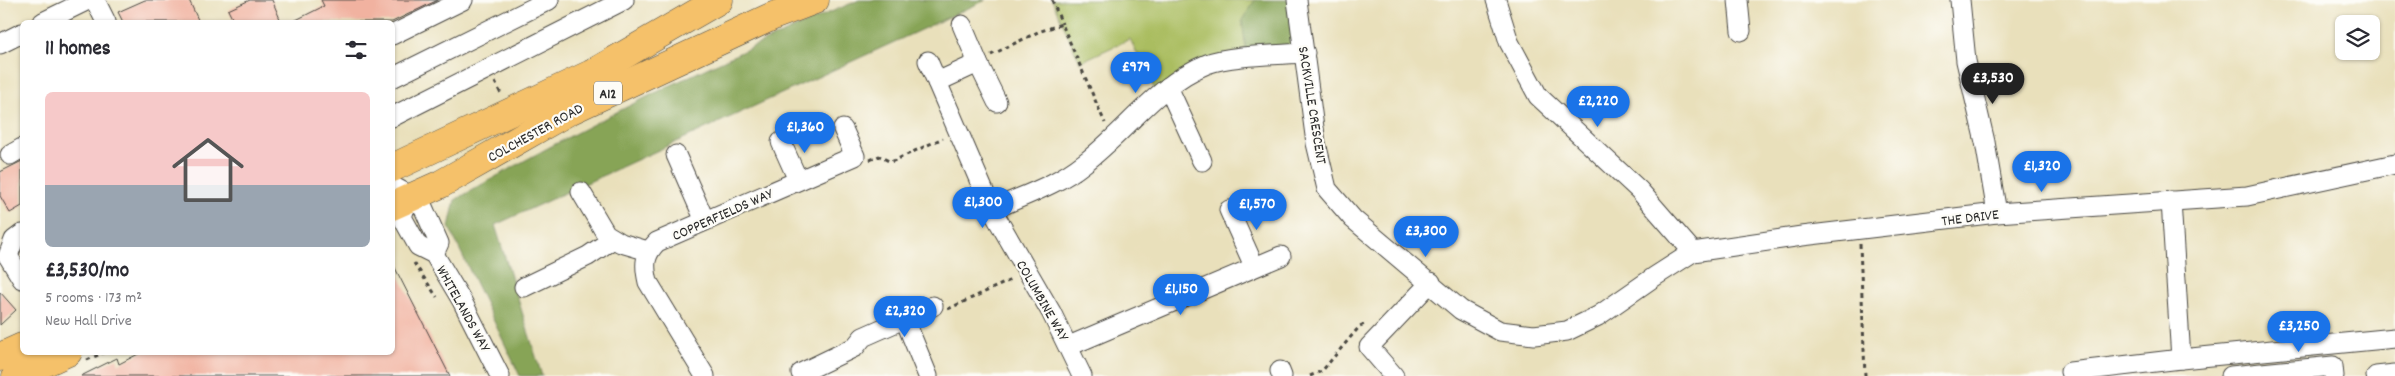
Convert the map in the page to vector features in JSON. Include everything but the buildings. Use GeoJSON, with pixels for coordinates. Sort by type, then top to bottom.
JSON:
{"type":"FeatureCollection","features":[{"type":"Feature","properties":{"kind":"highway","name":"COLCHESTER ROAD"},"geometry":{"type":"LineString","coordinates":[[404,163],[591,74],[719,0]]}},
{"type":"Feature","properties":{"kind":"highway","name":"COLCHESTER ROAD"},"geometry":{"type":"LineString","coordinates":[[401,197],[441,184],[569,111],[773,16],[815,0]]}},
{"type":"Feature","properties":{"kind":"highway"},"geometry":{"type":"LineString","coordinates":[[401,197],[404,163]]}},
{"type":"Feature","properties":{"kind":"highway"},"geometry":{"type":"LineString","coordinates":[[0,357],[20,348]]}},
{"type":"Feature","properties":{"kind":"highway"},"geometry":{"type":"LineString","coordinates":[[16,376],[62,355]]}},
{"type":"Feature","properties":{"kind":"street"},"geometry":{"type":"LineString","coordinates":[[47,20],[88,0]]}},
{"type":"Feature","properties":{"kind":"street"},"geometry":{"type":"LineString","coordinates":[[95,0],[105,20]]}},
{"type":"Feature","properties":{"kind":"street"},"geometry":{"type":"LineString","coordinates":[[395,34],[463,0]]}},
{"type":"Feature","properties":{"kind":"street"},"geometry":{"type":"LineString","coordinates":[[395,77],[549,0]]}},
{"type":"Feature","properties":{"kind":"street"},"geometry":{"type":"LineString","coordinates":[[395,115],[624,0]]}},
{"type":"Feature","properties":{"kind":"street","name":"SACKVILLE CRESCENT"},"geometry":{"type":"LineString","coordinates":[[1297,0],[1316,143],[1328,189],[1352,220],[1430,282],[1461,310],[1500,331],[1534,335],[1567,331],[1598,316],[1693,252]]}},
{"type":"Feature","properties":{"kind":"street"},"geometry":{"type":"LineString","coordinates":[[1496,0],[1508,42],[1538,96],[1640,190],[1693,252]]}},
{"type":"Feature","properties":{"kind":"street"},"geometry":{"type":"LineString","coordinates":[[1738,0],[1741,32]]}},
{"type":"Feature","properties":{"kind":"street"},"geometry":{"type":"LineString","coordinates":[[1960,0],[1966,61],[1985,142],[1997,213]]}},
{"type":"Feature","properties":{"kind":"street"},"geometry":{"type":"LineString","coordinates":[[962,25],[997,102]]}},
{"type":"Feature","properties":{"kind":"street"},"geometry":{"type":"LineString","coordinates":[[0,44],[20,34]]}},
{"type":"Feature","properties":{"kind":"street"},"geometry":{"type":"LineString","coordinates":[[992,210],[1065,176],[1083,165],[1168,87],[1188,73],[1208,63],[1305,53]]}},
{"type":"Feature","properties":{"kind":"street","name":"COLUMBINE WAY"},"geometry":{"type":"LineString","coordinates":[[928,61],[992,210],[1069,346],[1082,376]]}},
{"type":"Feature","properties":{"kind":"street"},"geometry":{"type":"LineString","coordinates":[[937,82],[978,63]]}},
{"type":"Feature","properties":{"kind":"street"},"geometry":{"type":"LineString","coordinates":[[1168,87],[1202,161]]}},
{"type":"Feature","properties":{"kind":"street","name":"COPPERFIELDS WAY"},"geometry":{"type":"LineString","coordinates":[[648,251],[657,242],[855,156],[843,129]]}},
{"type":"Feature","properties":{"kind":"street"},"geometry":{"type":"LineString","coordinates":[[781,142],[798,180]]}},
{"type":"Feature","properties":{"kind":"street"},"geometry":{"type":"LineString","coordinates":[[676,155],[705,221]]}},
{"type":"Feature","properties":{"kind":"street","name":"THE DRIVE"},"geometry":{"type":"LineString","coordinates":[[1693,252],[1802,236],[1997,213],[2247,196],[2395,164]]}},
{"type":"Feature","properties":{"kind":"street"},"geometry":{"type":"LineString","coordinates":[[582,192],[606,234],[613,239],[648,251],[645,270],[648,282],[703,375]]}},
{"type":"Feature","properties":{"kind":"street","name":"WHITELANDS WAY"},"geometry":{"type":"LineString","coordinates":[[401,197],[402,217],[418,246],[434,254],[462,301],[500,376]]}},
{"type":"Feature","properties":{"kind":"street"},"geometry":{"type":"LineString","coordinates":[[2171,201],[2181,359]]}},
{"type":"Feature","properties":{"kind":"street"},"geometry":{"type":"LineString","coordinates":[[1229,210],[1254,266]]}},
{"type":"Feature","properties":{"kind":"street"},"geometry":{"type":"LineString","coordinates":[[20,236],[14,240],[4,258],[20,277]]}},
{"type":"Feature","properties":{"kind":"street"},"geometry":{"type":"LineString","coordinates":[[524,287],[588,256],[613,239]]}},
{"type":"Feature","properties":{"kind":"street"},"geometry":{"type":"LineString","coordinates":[[1069,346],[1281,256]]}},
{"type":"Feature","properties":{"kind":"street"},"geometry":{"type":"LineString","coordinates":[[1394,376],[1370,347],[1430,282]]}},
{"type":"Feature","properties":{"kind":"street"},"geometry":{"type":"LineString","coordinates":[[801,372],[855,347],[864,337],[933,306]]}},
{"type":"Feature","properties":{"kind":"street"},"geometry":{"type":"LineString","coordinates":[[905,320],[928,376]]}},
{"type":"Feature","properties":{"kind":"street"},"geometry":{"type":"LineString","coordinates":[[2070,372],[2395,338]]}},
{"type":"Feature","properties":{"kind":"street"},"geometry":{"type":"LineString","coordinates":[[2231,376],[2333,366],[2334,376]]}},
{"type":"Feature","properties":{"kind":"street"},"geometry":{"type":"LineString","coordinates":[[2376,376],[2395,374]]}},
{"type":"Feature","properties":{"kind":"path"},"geometry":{"type":"LineString","coordinates":[[1052,0],[1112,139]]}},
{"type":"Feature","properties":{"kind":"path"},"geometry":{"type":"LineString","coordinates":[[978,63],[999,50],[1038,32],[1062,24]]}},
{"type":"Feature","properties":{"kind":"path"},"geometry":{"type":"LineString","coordinates":[[863,163],[879,156],[891,162],[958,131]]}},
{"type":"Feature","properties":{"kind":"path"},"geometry":{"type":"LineString","coordinates":[[1860,230],[1865,376]]}},
{"type":"Feature","properties":{"kind":"path"},"geometry":{"type":"LineString","coordinates":[[410,259],[438,298]]}},
{"type":"Feature","properties":{"kind":"path"},"geometry":{"type":"LineString","coordinates":[[933,306],[941,312],[1027,273]]}},
{"type":"Feature","properties":{"kind":"green space"},"geometry":{"type":"Polygon","coordinates":[[[859,0],[986,0],[495,225],[542,376],[520,376],[449,227],[455,200],[553,145],[704,69],[859,0]]]}},
{"type":"Feature","properties":{"kind":"green space"},"geometry":{"type":"Polygon","coordinates":[[[1052,0],[1255,0],[1247,57],[1208,63],[1158,96],[1130,39],[1080,62],[1052,0]]]}},
{"type":"Feature","properties":{"kind":"green space"},"geometry":{"type":"Polygon","coordinates":[[[1255,0],[1297,0],[1305,53],[1247,57],[1242,20],[1255,0]]]}}]}
